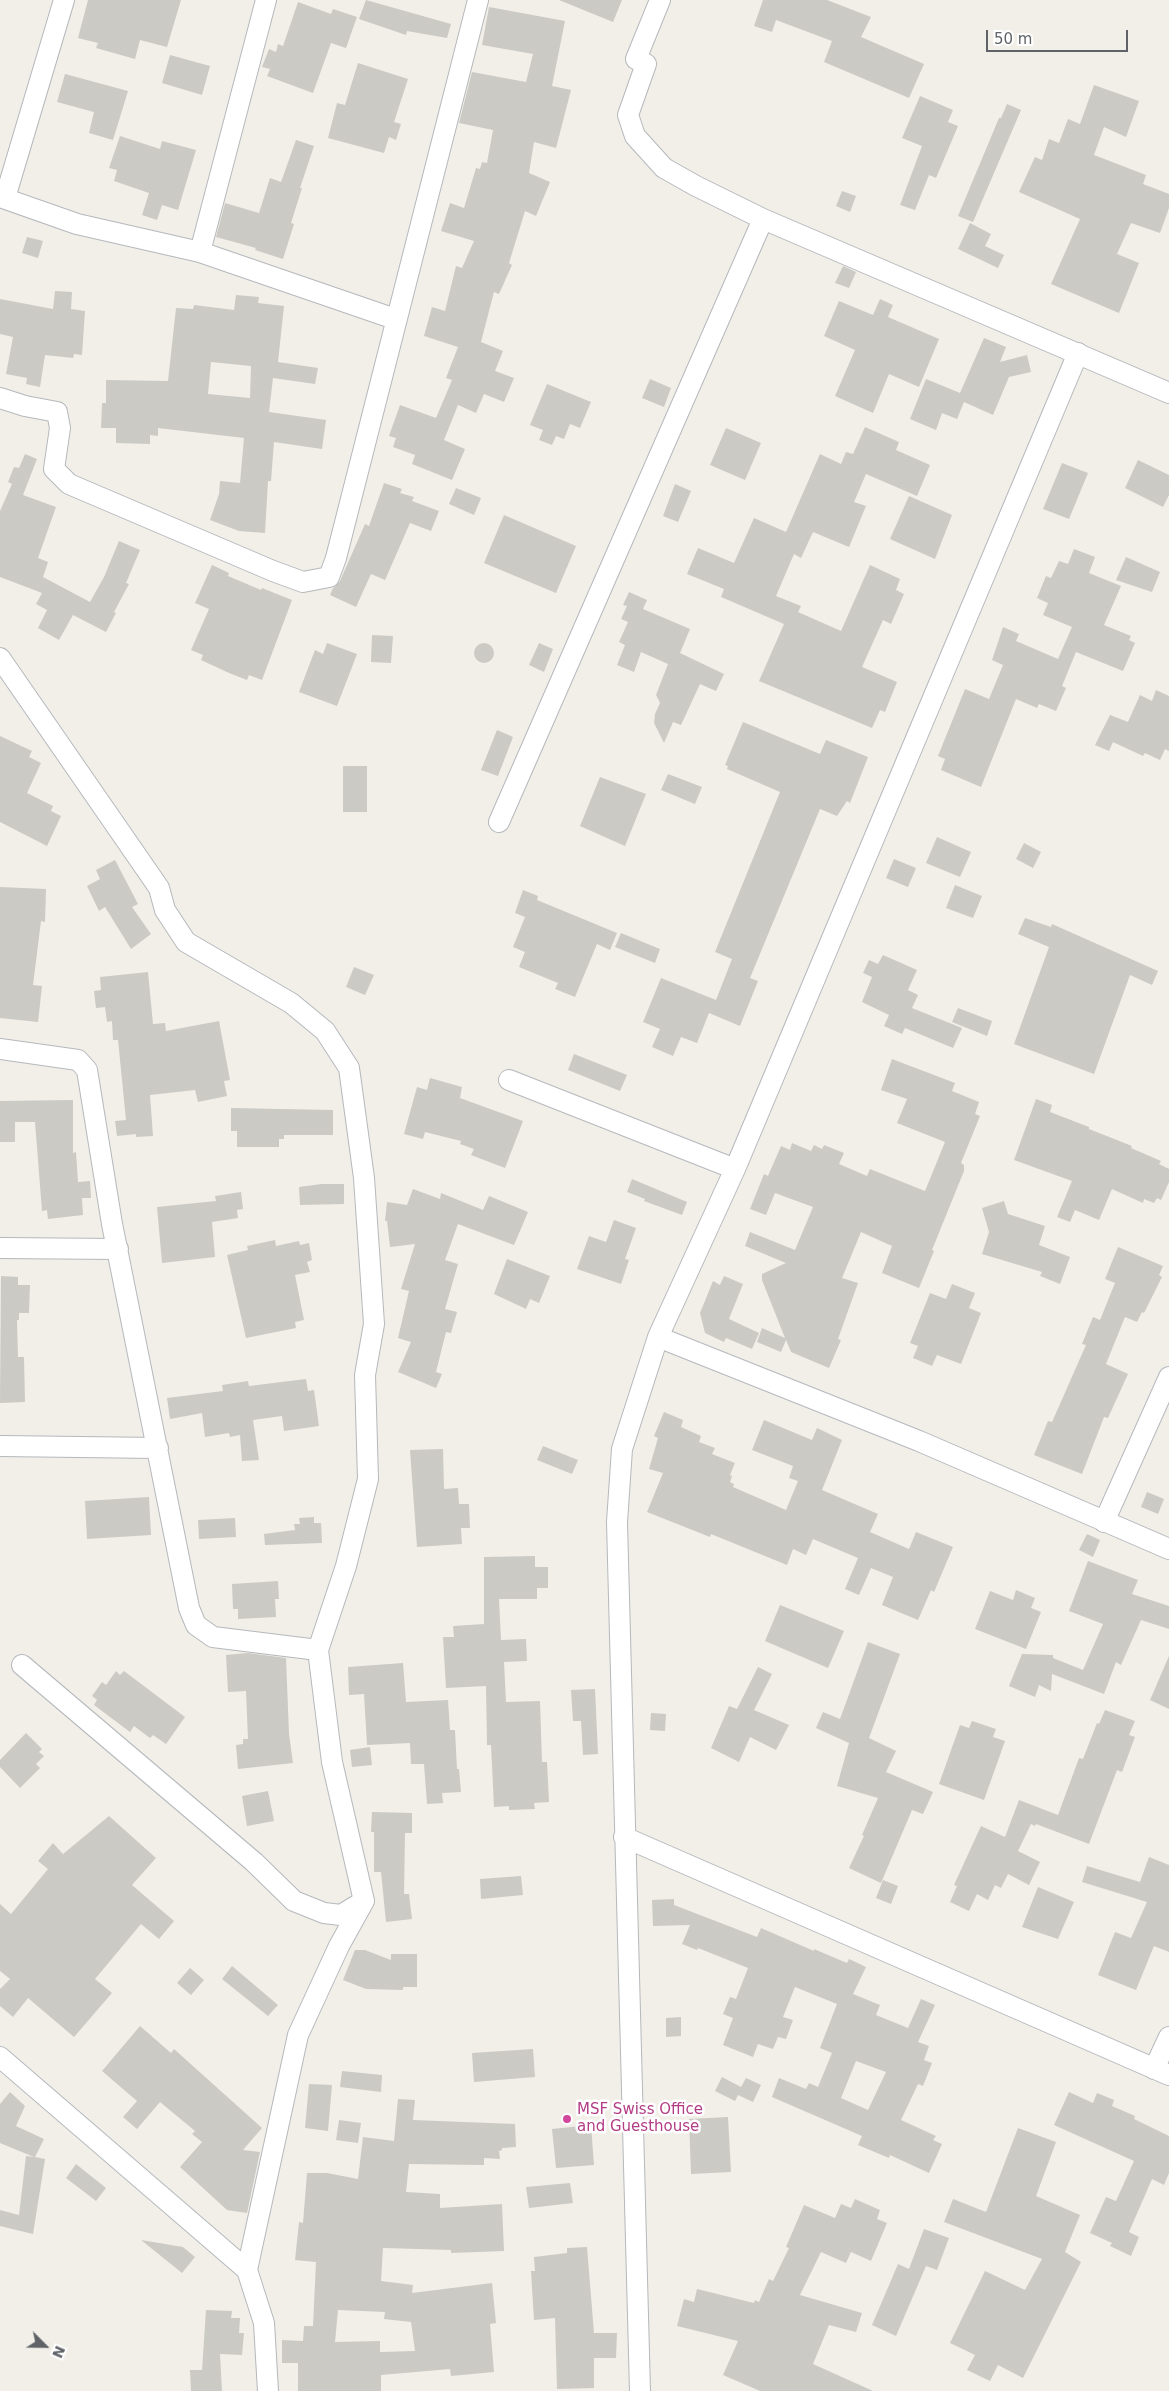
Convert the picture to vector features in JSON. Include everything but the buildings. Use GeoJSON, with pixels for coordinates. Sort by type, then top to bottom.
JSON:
{"type":"FeatureCollection","features":[{"type":"Feature","properties":{"kind":"street"},"geometry":{"type":"LineString","coordinates":[[64,0],[2,198],[77,224],[200,252],[395,320]]}},
{"type":"Feature","properties":{"kind":"street"},"geometry":{"type":"LineString","coordinates":[[200,252],[266,0]]}},
{"type":"Feature","properties":{"kind":"street"},"geometry":{"type":"LineString","coordinates":[[0,398],[25,406],[57,412],[60,428],[54,470],[69,484],[273,572],[303,582],[329,577],[336,558],[395,320],[478,0]]}},
{"type":"Feature","properties":{"kind":"street"},"geometry":{"type":"LineString","coordinates":[[660,0],[636,59],[646,64],[628,115],[635,136],[664,168],[763,219],[1169,393]]}},
{"type":"Feature","properties":{"kind":"street"},"geometry":{"type":"LineString","coordinates":[[499,822],[763,219]]}},
{"type":"Feature","properties":{"kind":"street"},"geometry":{"type":"LineString","coordinates":[[640,2391],[617,1522],[622,1449],[658,1337],[735,1169],[1078,353]]}},
{"type":"Feature","properties":{"kind":"street"},"geometry":{"type":"LineString","coordinates":[[0,659],[159,888],[165,910],[186,942],[291,1003],[325,1031],[349,1068],[364,1178],[374,1324],[365,1375],[368,1479],[346,1566],[318,1650],[332,1762],[364,1901],[339,1946],[298,2035],[247,2270],[264,2323],[268,2391]]}},
{"type":"Feature","properties":{"kind":"street"},"geometry":{"type":"LineString","coordinates":[[0,1049],[78,1060],[87,1070],[118,1250],[189,1608],[196,1625],[213,1637],[318,1650]]}},
{"type":"Feature","properties":{"kind":"street"},"geometry":{"type":"LineString","coordinates":[[509,1080],[735,1169]]}},
{"type":"Feature","properties":{"kind":"street"},"geometry":{"type":"LineString","coordinates":[[0,1248],[118,1250]]}},
{"type":"Feature","properties":{"kind":"street"},"geometry":{"type":"LineString","coordinates":[[658,1337],[919,1441],[1169,1549]]}},
{"type":"Feature","properties":{"kind":"street"},"geometry":{"type":"LineString","coordinates":[[1104,1522],[1169,1377]]}},
{"type":"Feature","properties":{"kind":"street"},"geometry":{"type":"LineString","coordinates":[[0,1446],[158,1448]]}},
{"type":"Feature","properties":{"kind":"street"},"geometry":{"type":"LineString","coordinates":[[22,1664],[254,1862],[294,1901],[324,1913],[341,1914],[364,1901]]}},
{"type":"Feature","properties":{"kind":"street"},"geometry":{"type":"LineString","coordinates":[[624,1837],[1162,2072],[1169,2037]]}},
{"type":"Feature","properties":{"kind":"street"},"geometry":{"type":"LineString","coordinates":[[0,2057],[247,2270]]}},
{"type":"Feature","properties":{"kind":"place","name":"MSF Swiss Office and Guesthouse"},"geometry":{"type":"Point","coordinates":[567,2119]}}]}
